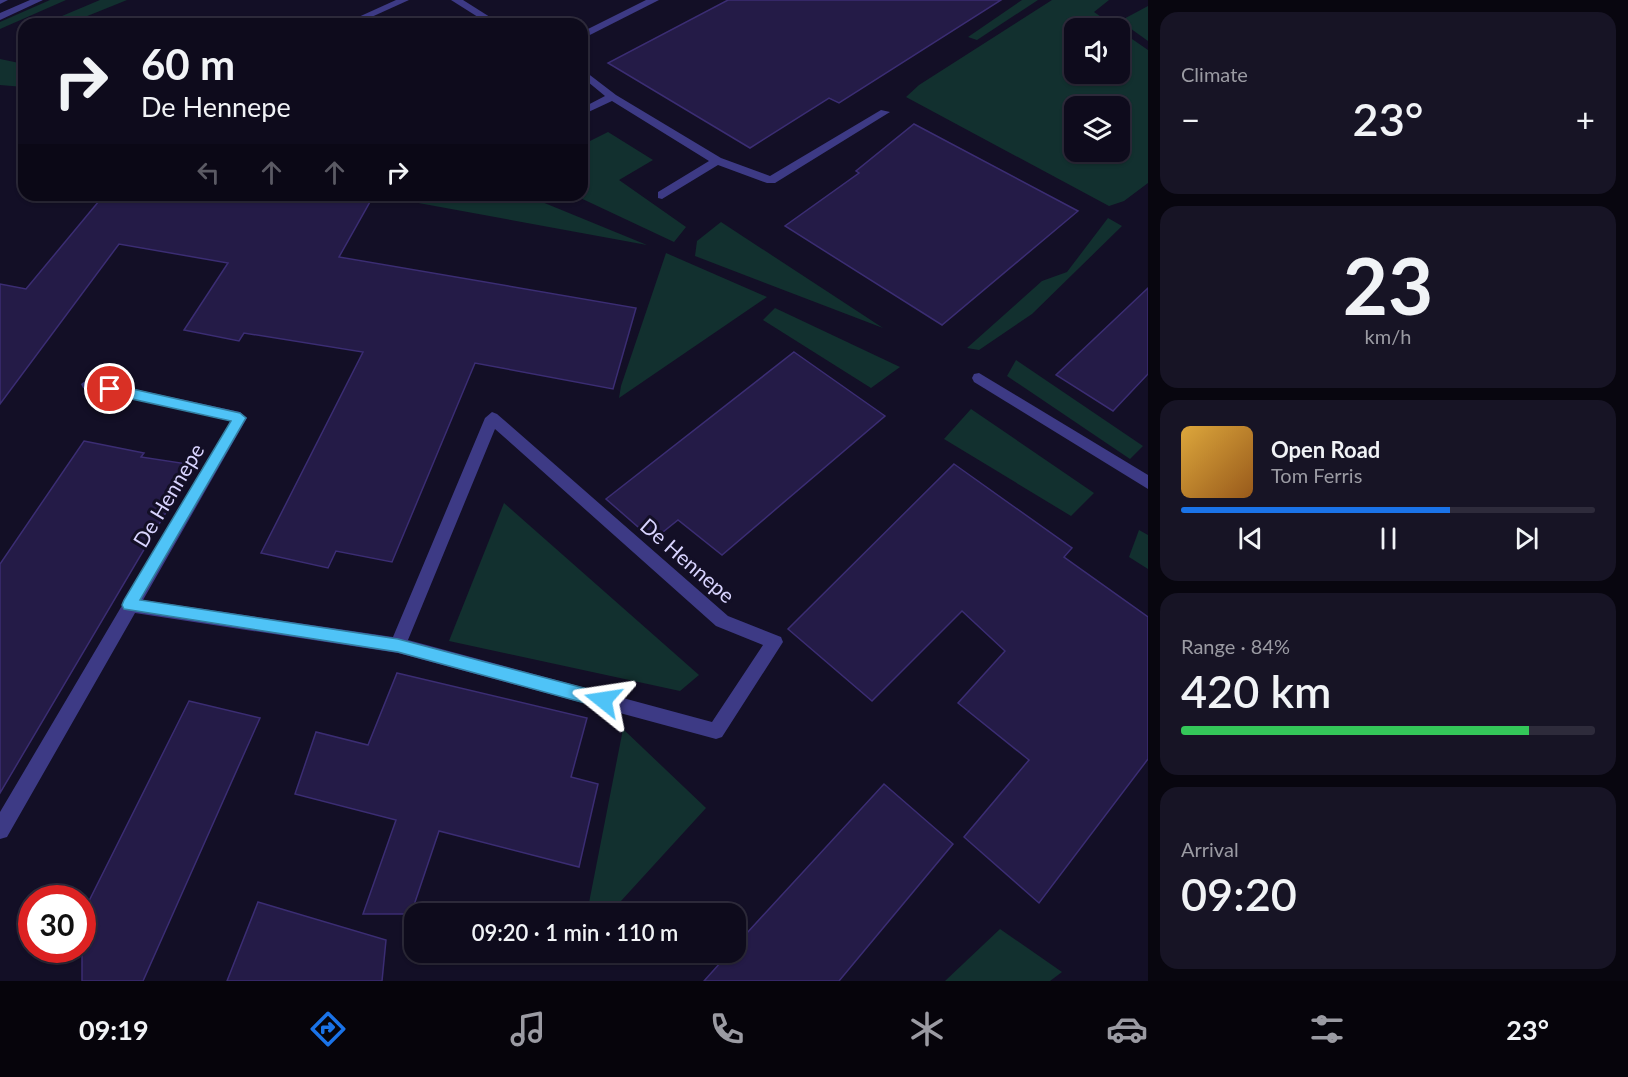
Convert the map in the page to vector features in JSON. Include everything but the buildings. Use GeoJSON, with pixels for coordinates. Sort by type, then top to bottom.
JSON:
{"type":"FeatureCollection","features":[{"type":"Feature","properties":{"kind":"street"},"geometry":{"type":"LineString","coordinates":[[0,17],[38,0]]}},
{"type":"Feature","properties":{"kind":"street"},"geometry":{"type":"LineString","coordinates":[[362,18],[404,0]]}},
{"type":"Feature","properties":{"kind":"street"},"geometry":{"type":"LineString","coordinates":[[456,0],[486,18]]}},
{"type":"Feature","properties":{"kind":"street"},"geometry":{"type":"LineString","coordinates":[[588,33],[654,0]]}},
{"type":"Feature","properties":{"kind":"street"},"geometry":{"type":"LineString","coordinates":[[588,77],[612,97],[717,161],[771,180],[885,112]]}},
{"type":"Feature","properties":{"kind":"street"},"geometry":{"type":"LineString","coordinates":[[588,109],[612,97]]}},
{"type":"Feature","properties":{"kind":"street"},"geometry":{"type":"LineString","coordinates":[[662,195],[717,161]]}},
{"type":"Feature","properties":{"kind":"street"},"geometry":{"type":"LineString","coordinates":[[979,378],[1148,483]]}},
{"type":"Feature","properties":{"kind":"street","name":"De Hennepe"},"geometry":{"type":"LineString","coordinates":[[0,830],[240,418],[88,384]]}},
{"type":"Feature","properties":{"kind":"street","name":"De Hennepe"},"geometry":{"type":"LineString","coordinates":[[129,605],[398,645],[717,731],[775,642],[722,621],[492,418],[398,645]]}},
{"type":"Feature","properties":{"kind":"green space"},"geometry":{"type":"Polygon","coordinates":[[[50,0],[66,0],[25,18],[18,18],[18,21],[0,29],[0,22],[50,0]]]}},
{"type":"Feature","properties":{"kind":"green space"},"geometry":{"type":"Polygon","coordinates":[[[100,0],[127,0],[82,18],[57,18],[100,0]]]}},
{"type":"Feature","properties":{"kind":"green space"},"geometry":{"type":"Polygon","coordinates":[[[1022,0],[1038,0],[977,40],[968,37],[1022,0]]]}},
{"type":"Feature","properties":{"kind":"green space"},"geometry":{"type":"Polygon","coordinates":[[[1052,0],[1109,0],[1094,12],[1103,18],[1064,18],[1064,84],[1130,84],[1130,38],[1148,50],[1148,183],[1124,201],[1109,206],[906,97],[919,85],[1052,0]]]}},
{"type":"Feature","properties":{"kind":"green space"},"geometry":{"type":"Polygon","coordinates":[[[1148,6],[1148,41],[1130,28],[1130,18],[1126,18],[1148,6]]]}},
{"type":"Feature","properties":{"kind":"green space"},"geometry":{"type":"Polygon","coordinates":[[[0,59],[18,63],[18,86],[0,85],[0,59]]]}},
{"type":"Feature","properties":{"kind":"green space"},"geometry":{"type":"Polygon","coordinates":[[[608,132],[653,160],[619,180],[686,227],[674,242],[587,201],[588,142],[608,132]]]}},
{"type":"Feature","properties":{"kind":"green space"},"geometry":{"type":"Polygon","coordinates":[[[407,201],[540,201],[647,245],[407,201]]]}},
{"type":"Feature","properties":{"kind":"green space"},"geometry":{"type":"Polygon","coordinates":[[[1108,218],[1122,226],[1032,314],[979,350],[967,348],[1042,281],[1067,272],[1108,218]]]}},
{"type":"Feature","properties":{"kind":"green space"},"geometry":{"type":"Polygon","coordinates":[[[721,222],[883,328],[695,256],[697,241],[721,222]]]}},
{"type":"Feature","properties":{"kind":"green space"},"geometry":{"type":"Polygon","coordinates":[[[666,253],[767,297],[619,398],[621,386],[666,253]]]}},
{"type":"Feature","properties":{"kind":"green space"},"geometry":{"type":"Polygon","coordinates":[[[775,308],[900,367],[871,388],[763,320],[775,308]]]}},
{"type":"Feature","properties":{"kind":"green space"},"geometry":{"type":"Polygon","coordinates":[[[1016,360],[1143,446],[1130,459],[1007,376],[1016,360]]]}},
{"type":"Feature","properties":{"kind":"green space"},"geometry":{"type":"Polygon","coordinates":[[[971,409],[1094,493],[1071,516],[944,439],[971,409]]]}},
{"type":"Feature","properties":{"kind":"green space"},"geometry":{"type":"Polygon","coordinates":[[[504,503],[699,675],[680,691],[449,641],[504,503]]]}},
{"type":"Feature","properties":{"kind":"green space"},"geometry":{"type":"Polygon","coordinates":[[[1139,530],[1148,535],[1148,569],[1129,557],[1139,530]]]}},
{"type":"Feature","properties":{"kind":"green space"},"geometry":{"type":"Polygon","coordinates":[[[623,729],[706,808],[619,903],[589,903],[623,729]]]}},
{"type":"Feature","properties":{"kind":"green space"},"geometry":{"type":"Polygon","coordinates":[[[1000,929],[1062,972],[1050,981],[945,981],[1000,929]]]}},
{"type":"Feature","properties":{"kind":"route"},"geometry":{"type":"LineString","coordinates":[[110,389],[240,418],[129,605],[398,645],[603,700]]}}]}
